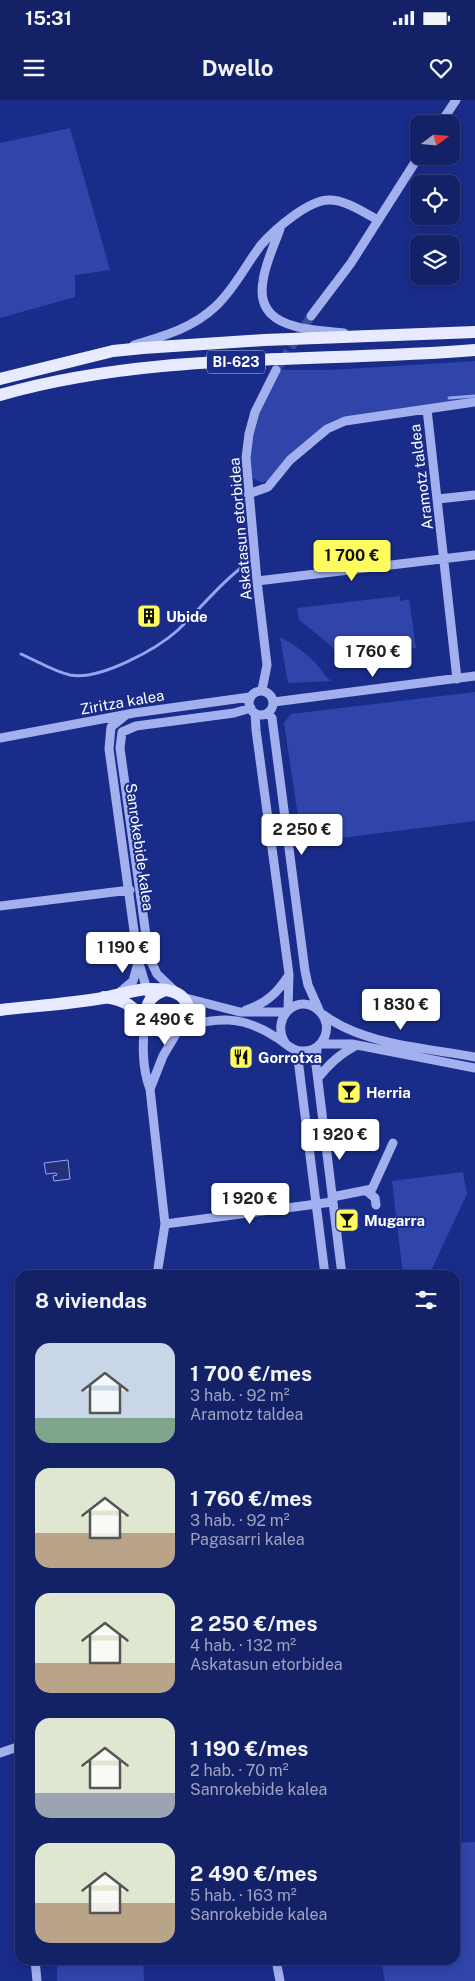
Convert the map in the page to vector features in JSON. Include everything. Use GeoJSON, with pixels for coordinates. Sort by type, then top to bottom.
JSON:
{"type":"FeatureCollection","features":[{"type":"Feature","properties":{"kind":"main road","name":"BI-623"},"geometry":{"type":"LineString","coordinates":[[0,379],[113,351],[188,344],[475,332]]}},
{"type":"Feature","properties":{"kind":"main road","name":"BI-623"},"geometry":{"type":"LineString","coordinates":[[0,395],[46,383],[112,372],[166,367],[475,350]]}},
{"type":"Feature","properties":{"kind":"main road"},"geometry":{"type":"LineString","coordinates":[[0,1010],[104,998],[118,993],[148,989],[174,993],[186,1002],[188,1015],[181,1028],[173,1032],[160,1031],[147,1015],[122,1001],[104,998]]}},
{"type":"Feature","properties":{"kind":"main road"},"geometry":{"type":"LineString","coordinates":[[147,1015],[153,996],[174,993]]}},
{"type":"Feature","properties":{"kind":"street"},"geometry":{"type":"LineString","coordinates":[[446,115],[456,100]]}},
{"type":"Feature","properties":{"kind":"street"},"geometry":{"type":"LineString","coordinates":[[311,316],[350,263],[413,165]]}},
{"type":"Feature","properties":{"kind":"street"},"geometry":{"type":"LineString","coordinates":[[113,351],[167,335],[198,322],[227,294],[269,236],[280,229],[289,218],[304,208],[329,200],[344,202],[378,220]]}},
{"type":"Feature","properties":{"kind":"street"},"geometry":{"type":"LineString","coordinates":[[280,229],[263,280],[262,294],[268,310],[278,320],[296,327],[374,336]]}},
{"type":"Feature","properties":{"kind":"street","name":"Askatasun etorbidea"},"geometry":{"type":"LineString","coordinates":[[262,690],[267,665],[248,494],[246,458],[249,434],[256,412],[276,370]]}},
{"type":"Feature","properties":{"kind":"street"},"geometry":{"type":"LineString","coordinates":[[427,409],[475,402]]}},
{"type":"Feature","properties":{"kind":"street","name":"Aramotz taldea"},"geometry":{"type":"LineString","coordinates":[[248,494],[268,487],[290,460],[328,429],[345,421],[427,409],[457,679]]}},
{"type":"Feature","properties":{"kind":"street"},"geometry":{"type":"LineString","coordinates":[[438,499],[475,495]]}},
{"type":"Feature","properties":{"kind":"street"},"geometry":{"type":"LineString","coordinates":[[257,581],[475,555]]}},
{"type":"Feature","properties":{"kind":"street"},"geometry":{"type":"LineString","coordinates":[[274,702],[475,676]]}},
{"type":"Feature","properties":{"kind":"street"},"geometry":{"type":"LineString","coordinates":[[253,711],[262,715],[268,713],[274,702],[272,695],[262,690],[254,693],[250,698],[289,974],[287,1011]]}},
{"type":"Feature","properties":{"kind":"street","name":"Ziritza kalea"},"geometry":{"type":"LineString","coordinates":[[0,738],[126,715],[250,698]]}},
{"type":"Feature","properties":{"kind":"street","name":"Ziritza kalea"},"geometry":{"type":"LineString","coordinates":[[127,729],[253,711]]}},
{"type":"Feature","properties":{"kind":"street"},"geometry":{"type":"LineString","coordinates":[[268,713],[272,718],[305,972],[308,985],[327,1027],[319,1046],[318,1078],[341,1270]]}},
{"type":"Feature","properties":{"kind":"street","name":"Sanrokebide kalea"},"geometry":{"type":"LineString","coordinates":[[126,715],[111,727],[109,736],[138,960],[148,989]]}},
{"type":"Feature","properties":{"kind":"street","name":"Sanrokebide kalea"},"geometry":{"type":"LineString","coordinates":[[127,729],[120,737],[120,748],[149,957],[158,974],[174,993]]}},
{"type":"Feature","properties":{"kind":"street"},"geometry":{"type":"LineString","coordinates":[[0,906],[130,890]]}},
{"type":"Feature","properties":{"kind":"street"},"geometry":{"type":"LineString","coordinates":[[118,993],[133,981],[138,960]]}},
{"type":"Feature","properties":{"kind":"street"},"geometry":{"type":"LineString","coordinates":[[240,1012],[267,1001],[277,992],[289,974]]}},
{"type":"Feature","properties":{"kind":"street"},"geometry":{"type":"LineString","coordinates":[[148,989],[143,1050],[146,1079],[150,1088],[165,1224],[158,1270]]}},
{"type":"Feature","properties":{"kind":"street"},"geometry":{"type":"LineString","coordinates":[[174,993],[240,1012],[287,1011]]}},
{"type":"Feature","properties":{"kind":"street"},"geometry":{"type":"LineString","coordinates":[[286,1044],[280,1032],[282,1018],[294,1006],[308,1005],[339,1026],[359,1035],[475,1057]]}},
{"type":"Feature","properties":{"kind":"street"},"geometry":{"type":"LineString","coordinates":[[150,1088],[163,1056],[181,1028],[214,1019],[227,1018],[264,1030],[297,1050],[319,1046],[357,1045],[475,1068]]}},
{"type":"Feature","properties":{"kind":"street"},"geometry":{"type":"LineString","coordinates":[[318,1078],[331,1062],[343,1052],[357,1045]]}},
{"type":"Feature","properties":{"kind":"street"},"geometry":{"type":"LineString","coordinates":[[297,1050],[324,1270]]}},
{"type":"Feature","properties":{"kind":"street"},"geometry":{"type":"LineString","coordinates":[[165,1224],[317,1204],[368,1192],[372,1189],[393,1143]]}},
{"type":"Feature","properties":{"kind":"street"},"geometry":{"type":"LineString","coordinates":[[368,1192],[375,1198],[376,1205]]}},
{"type":"Feature","properties":{"kind":"street"},"geometry":{"type":"LineString","coordinates":[[0,1753],[15,1748]]}},
{"type":"Feature","properties":{"kind":"street"},"geometry":{"type":"LineString","coordinates":[[35,1965],[36,1981]]}},
{"type":"Feature","properties":{"kind":"street"},"geometry":{"type":"LineString","coordinates":[[277,1965],[280,1981]]}},
{"type":"Feature","properties":{"kind":"shaded area"},"geometry":{"type":"Polygon","coordinates":[[[70,128],[110,270],[75,275],[75,297],[0,318],[0,143],[70,128]]]}},
{"type":"Feature","properties":{"kind":"shaded area"},"geometry":{"type":"Polygon","coordinates":[[[475,361],[475,402],[327,429],[276,477],[262,483],[247,475],[249,434],[276,370],[330,370],[475,361]]]}},
{"type":"Feature","properties":{"kind":"shaded area"},"geometry":{"type":"Polygon","coordinates":[[[400,596],[400,601],[409,599],[416,648],[341,658],[328,643],[299,620],[297,608],[400,596]]]}},
{"type":"Feature","properties":{"kind":"shaded area"},"geometry":{"type":"Polygon","coordinates":[[[280,637],[306,654],[332,681],[288,683],[280,637]]]}},
{"type":"Feature","properties":{"kind":"shaded area"},"geometry":{"type":"Polygon","coordinates":[[[475,692],[475,821],[302,843],[284,723],[291,714],[475,692]]]}},
{"type":"Feature","properties":{"kind":"shaded area"},"geometry":{"type":"Polygon","coordinates":[[[68,1160],[70,1179],[54,1181],[53,1176],[57,1175],[56,1173],[46,1174],[44,1163],[68,1160]]]}},
{"type":"Feature","properties":{"kind":"shaded area"},"geometry":{"type":"Polygon","coordinates":[[[463,1172],[467,1194],[431,1270],[402,1270],[392,1181],[463,1172]]]}},
{"type":"Feature","properties":{"kind":"shaded area"},"geometry":{"type":"Polygon","coordinates":[[[475,1842],[475,1981],[385,1981],[382,1965],[460,1965],[460,1843],[475,1842]]]}},
{"type":"Feature","properties":{"kind":"shaded area"},"geometry":{"type":"Polygon","coordinates":[[[57,1965],[143,1965],[144,1981],[57,1981],[57,1965]]]}},
{"type":"Feature","properties":{"kind":"waterway"},"geometry":{"type":"LineString","coordinates":[[449,398],[475,396]]}},
{"type":"Feature","properties":{"kind":"waterway"},"geometry":{"type":"LineString","coordinates":[[21,654],[64,673],[82,676],[127,662],[169,638],[212,594],[250,561]]}},
{"type":"Feature","properties":{"kind":"tunnel"},"geometry":{"type":"LineString","coordinates":[[276,370],[311,316]]}},
{"type":"Feature","properties":{"kind":"place","name":"Ubide"},"geometry":{"type":"Point","coordinates":[149,616]}},
{"type":"Feature","properties":{"kind":"place","name":"Gorrotxa"},"geometry":{"type":"Point","coordinates":[241,1057]}},
{"type":"Feature","properties":{"kind":"place","name":"Herria"},"geometry":{"type":"Point","coordinates":[349,1092]}},
{"type":"Feature","properties":{"kind":"place","name":"Mugarra"},"geometry":{"type":"Point","coordinates":[347,1220]}}]}
